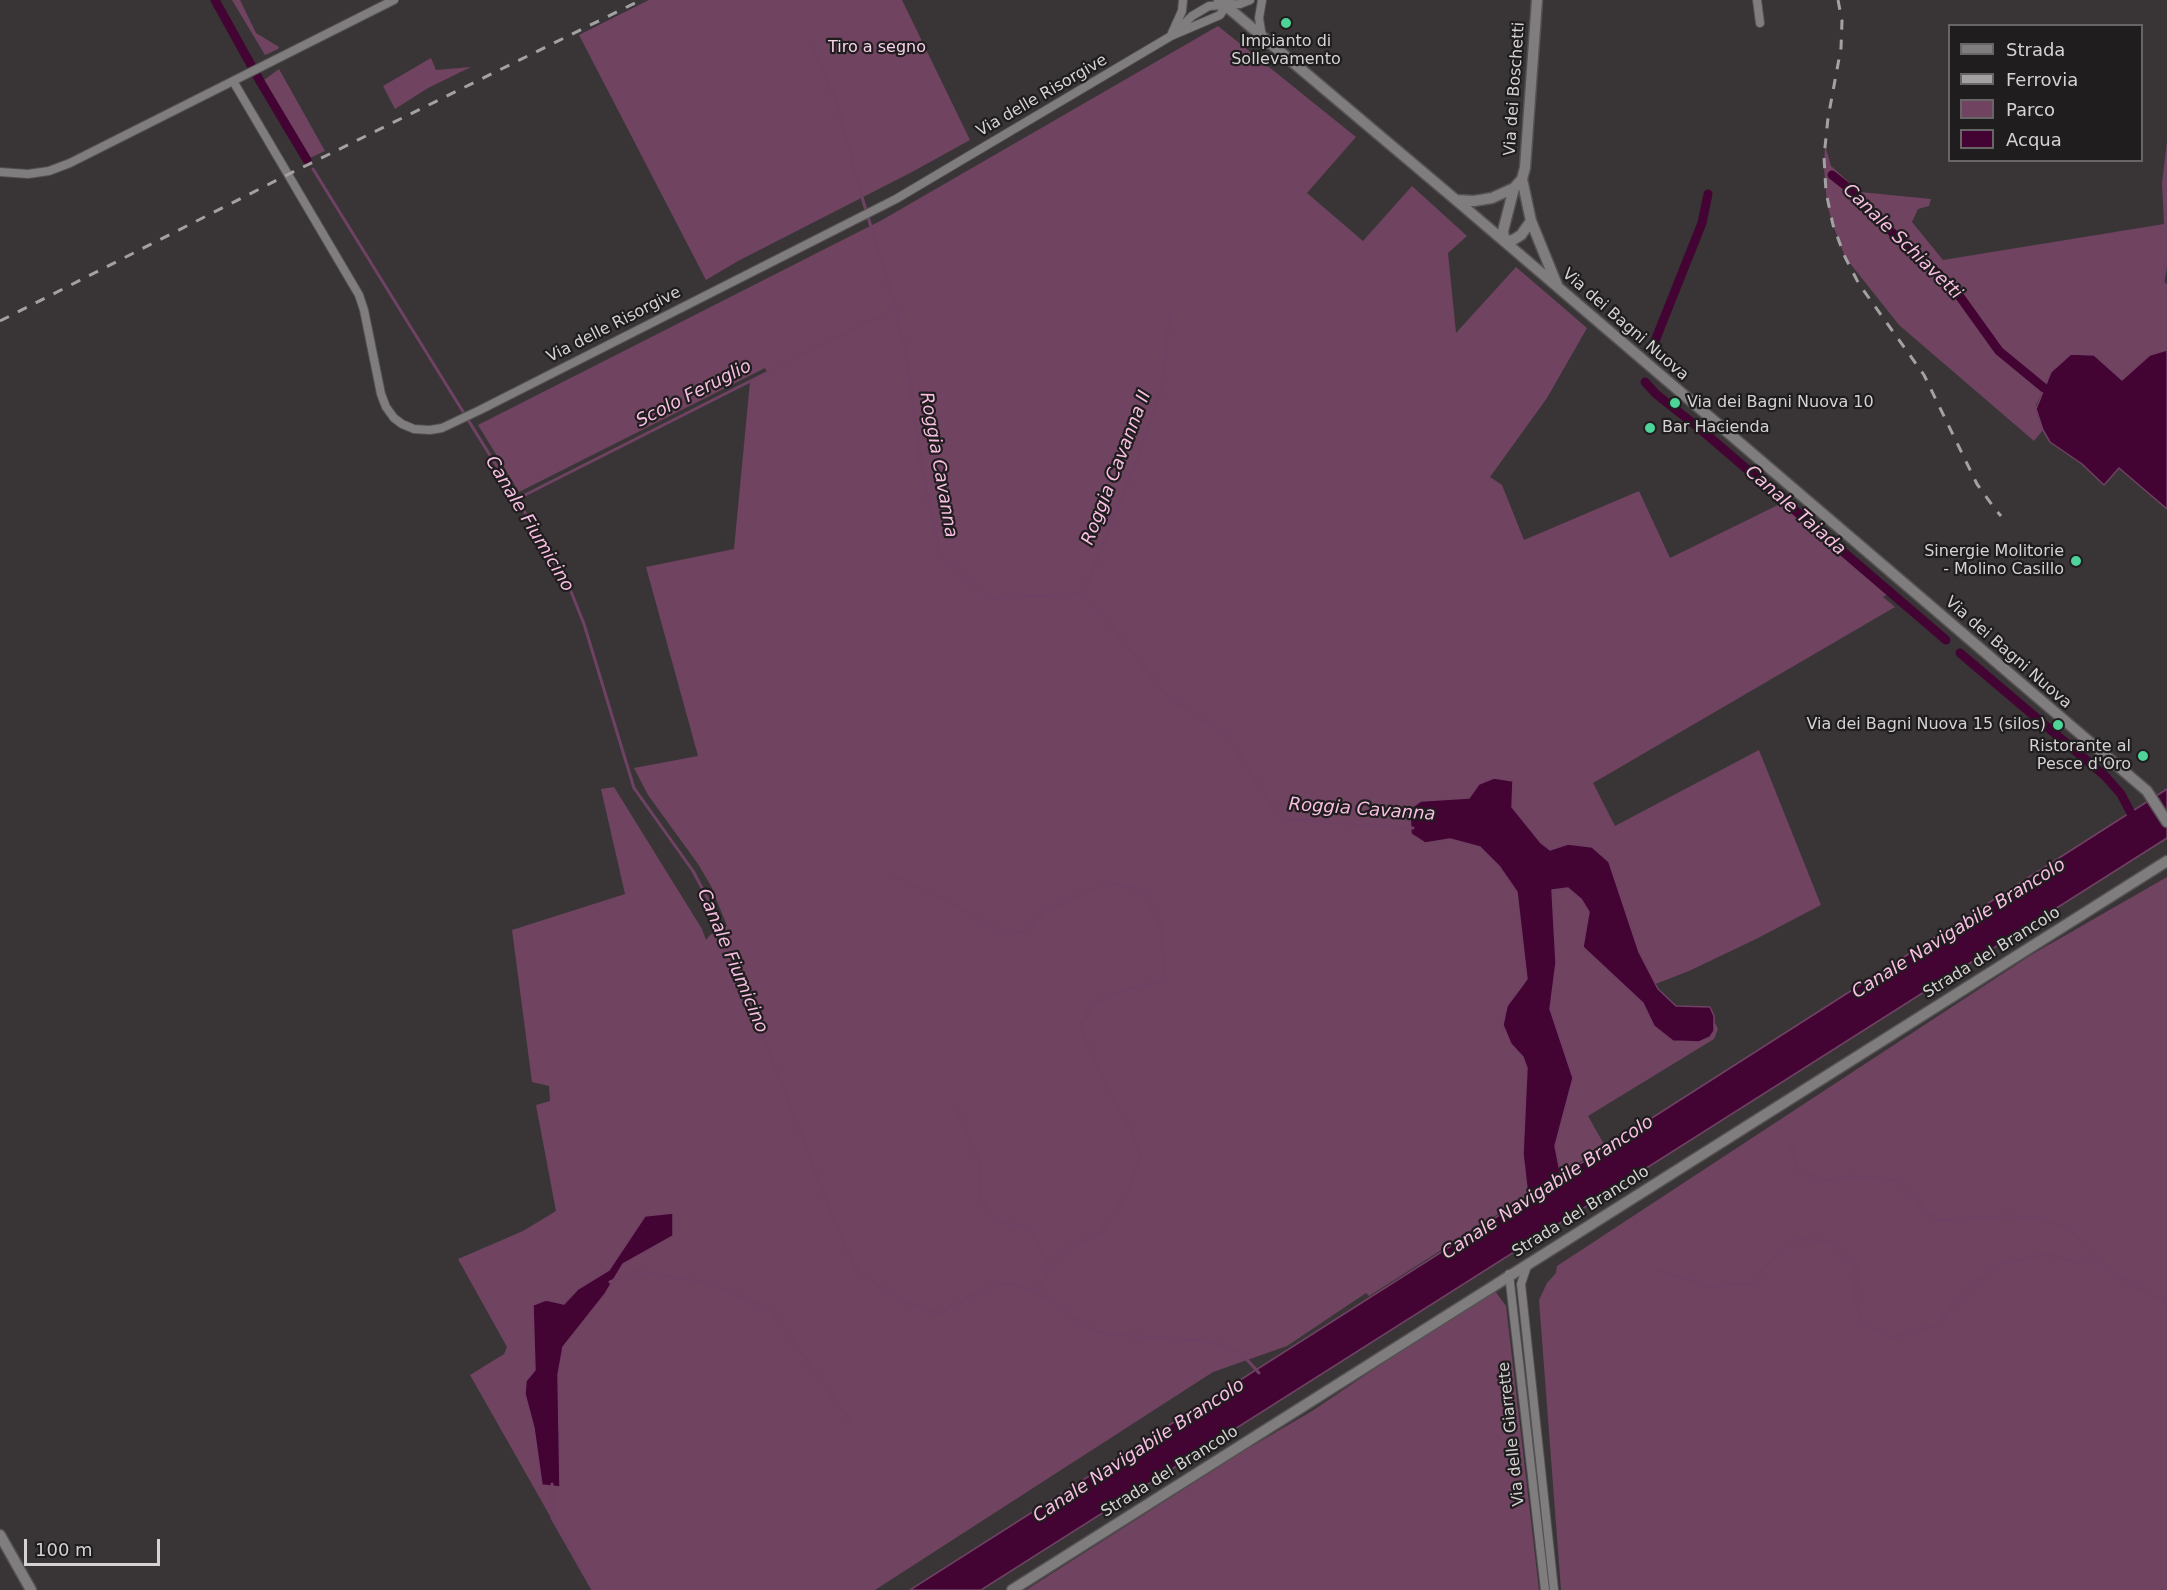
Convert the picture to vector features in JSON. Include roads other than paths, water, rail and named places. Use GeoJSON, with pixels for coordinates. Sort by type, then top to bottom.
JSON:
{"type":"FeatureCollection","features":[{"type":"Feature","properties":{"kind":"street"},"geometry":{"type":"LineString","coordinates":[[0,172],[28,174],[50,171],[70,163],[394,0]]}},
{"type":"Feature","properties":{"kind":"street"},"geometry":{"type":"LineString","coordinates":[[1171,36],[1182,11],[1183,0]]}},
{"type":"Feature","properties":{"kind":"street","name":"Via delle Risorgive"},"geometry":{"type":"LineString","coordinates":[[233,81],[359,295],[381,394],[390,412],[402,424],[414,429],[430,430],[442,428],[480,410],[896,199],[1171,36],[1192,16],[1209,6],[1225,2],[1240,4],[1250,0]]}},
{"type":"Feature","properties":{"kind":"street"},"geometry":{"type":"LineString","coordinates":[[1262,0],[1259,18],[1262,37]]}},
{"type":"Feature","properties":{"kind":"street","name":"Via dei Boschetti"},"geometry":{"type":"LineString","coordinates":[[1504,241],[1503,231],[1525,168],[1537,0]]}},
{"type":"Feature","properties":{"kind":"street"},"geometry":{"type":"LineString","coordinates":[[1757,0],[1760,23]]}},
{"type":"Feature","properties":{"kind":"street","name":"Via dei Bagni Nuova"},"geometry":{"type":"LineString","coordinates":[[1225,2],[1262,37],[1456,200],[2146,791],[2167,822]]}},
{"type":"Feature","properties":{"kind":"street"},"geometry":{"type":"LineString","coordinates":[[1456,200],[1474,201],[1492,198],[1518,183]]}},
{"type":"Feature","properties":{"kind":"street","name":"Via dei Boschetti"},"geometry":{"type":"LineString","coordinates":[[1518,183],[1558,288]]}},
{"type":"Feature","properties":{"kind":"street"},"geometry":{"type":"LineString","coordinates":[[1504,241],[1513,240],[1521,235],[1531,221]]}},
{"type":"Feature","properties":{"kind":"street","name":"Strada del Brancolo"},"geometry":{"type":"LineString","coordinates":[[1012,1590],[1509,1274],[2167,861]]}},
{"type":"Feature","properties":{"kind":"street","name":"Via delle Giarrette"},"geometry":{"type":"LineString","coordinates":[[1524,1265],[1521,1284],[1554,1590]]}},
{"type":"Feature","properties":{"kind":"street","name":"Via delle Giarrette"},"geometry":{"type":"LineString","coordinates":[[1509,1274],[1545,1590]]}},
{"type":"Feature","properties":{"kind":"street"},"geometry":{"type":"LineString","coordinates":[[1497,1282],[1511,1290]]}},
{"type":"Feature","properties":{"kind":"street"},"geometry":{"type":"LineString","coordinates":[[0,1535],[31,1590]]}},
{"type":"Feature","properties":{"kind":"water"},"geometry":{"type":"Polygon","coordinates":[[[2167,350],[2167,509],[2119,468],[2104,485],[2082,464],[2050,442],[2036,409],[2051,372],[2071,354],[2094,355],[2122,380],[2150,355],[2167,350]]]}},
{"type":"Feature","properties":{"kind":"water","name":"Canale Navigabile Brancolo"},"geometry":{"type":"Polygon","coordinates":[[[1494,778],[1513,781],[1512,807],[1541,843],[1550,850],[1568,844],[1592,847],[1609,862],[1639,952],[1658,989],[1676,1006],[1710,1007],[1714,1016],[1714,1031],[1710,1037],[1699,1042],[1673,1041],[1654,1026],[1643,1003],[1583,947],[1589,912],[1581,899],[1568,888],[1552,890],[1556,963],[1550,1009],[1573,1078],[1555,1146],[1561,1176],[2167,789],[2167,838],[981,1590],[910,1590],[1528,1197],[1523,1154],[1527,1068],[1523,1057],[1511,1044],[1503,1025],[1507,1006],[1527,979],[1517,892],[1499,866],[1480,847],[1450,839],[1425,843],[1411,834],[1410,809],[1421,801],[1469,798],[1479,784],[1494,778]]]}},
{"type":"Feature","properties":{"kind":"water"},"geometry":{"type":"Polygon","coordinates":[[[673,1213],[673,1236],[623,1264],[605,1294],[563,1347],[558,1375],[560,1487],[542,1485],[534,1428],[525,1394],[526,1381],[535,1370],[533,1305],[546,1300],[564,1304],[578,1289],[609,1270],[645,1216],[673,1213]]]}},
{"type":"Feature","properties":{"kind":"waterway","name":"Canale Fiumicino"},"geometry":{"type":"LineString","coordinates":[[215,0],[307,160]]}},
{"type":"Feature","properties":{"kind":"waterway"},"geometry":{"type":"LineString","coordinates":[[812,46],[837,102],[858,184],[896,309]]}},
{"type":"Feature","properties":{"kind":"waterway","name":"Canale Fiumicino"},"geometry":{"type":"LineString","coordinates":[[313,169],[570,589],[584,624],[634,788],[693,871],[719,920],[834,1220],[858,1271],[902,1301],[937,1314],[982,1290],[1000,1284],[1012,1284],[1034,1291],[1087,1327],[1107,1334],[1204,1341],[1224,1345],[1242,1354],[1259,1373]]}},
{"type":"Feature","properties":{"kind":"waterway","name":"Canale Schiavetti"},"geometry":{"type":"LineString","coordinates":[[1832,175],[1846,186],[1866,209],[1953,287],[1999,351],[2044,388]]}},
{"type":"Feature","properties":{"kind":"waterway","name":"Canale Taiada"},"geometry":{"type":"LineString","coordinates":[[1653,346],[1702,223],[1708,194]]}},
{"type":"Feature","properties":{"kind":"waterway"},"geometry":{"type":"LineString","coordinates":[[2167,258],[2163,282],[2167,287]]}},
{"type":"Feature","properties":{"kind":"waterway","name":"Roggia Cavanna"},"geometry":{"type":"LineString","coordinates":[[888,312],[896,309],[901,336],[905,343],[920,458],[940,555],[989,598],[1080,594],[1110,624],[1166,695],[1226,735],[1281,819],[1413,828]]}},
{"type":"Feature","properties":{"kind":"waterway","name":"Roggia Cavanna II"},"geometry":{"type":"LineString","coordinates":[[1082,596],[1139,455],[1162,388],[1170,311]]}},
{"type":"Feature","properties":{"kind":"waterway","name":"Scolo Feruglio"},"geometry":{"type":"LineString","coordinates":[[517,499],[883,314]]}},
{"type":"Feature","properties":{"kind":"waterway","name":"Canale Taiada"},"geometry":{"type":"LineString","coordinates":[[1645,382],[1656,394],[1699,428],[1946,640]]}},
{"type":"Feature","properties":{"kind":"waterway","name":"Canale Taiada"},"geometry":{"type":"LineString","coordinates":[[1960,653],[2105,776],[2121,794],[2136,823]]}},
{"type":"Feature","properties":{"kind":"waterway"},"geometry":{"type":"LineString","coordinates":[[889,873],[955,905],[1003,933]]}},
{"type":"Feature","properties":{"kind":"waterway"},"geometry":{"type":"LineString","coordinates":[[1012,933],[1022,932],[1046,911],[1107,882],[1142,890],[1161,927],[1165,981],[1118,992],[1092,1005],[1080,1027],[1112,1098],[1132,1132],[1140,1158],[1128,1192],[1102,1231],[1067,1250],[1050,1269],[1036,1292]]}},
{"type":"Feature","properties":{"kind":"waterway"},"geometry":{"type":"LineString","coordinates":[[955,1106],[980,1164],[979,1196],[996,1221],[1030,1227],[1050,1269]]}},
{"type":"Feature","properties":{"kind":"waterway","name":"Roggia Cavanna"},"geometry":{"type":"LineString","coordinates":[[1791,1144],[1797,1168],[1822,1181],[1852,1176],[1893,1180],[1911,1194],[1927,1212],[1939,1220],[2007,1216],[2042,1218],[2068,1228],[2109,1271],[2167,1304]]}},
{"type":"Feature","properties":{"kind":"waterway"},"geometry":{"type":"LineString","coordinates":[[1657,1270],[1710,1286],[1752,1284],[1772,1259],[1797,1239],[1830,1241],[1857,1268],[1855,1299],[1862,1323],[1893,1338],[1936,1325],[1964,1293],[1999,1264],[2047,1254],[2078,1262],[2098,1259]]}},
{"type":"Feature","properties":{"kind":"waterway"},"geometry":{"type":"LineString","coordinates":[[610,1282],[637,1271],[710,1283],[772,1311],[852,1424]]}},
{"type":"Feature","properties":{"kind":"waterway"},"geometry":{"type":"LineString","coordinates":[[552,1484],[552,1518],[593,1590]]}},
{"type":"Feature","properties":{"kind":"railway"},"geometry":{"type":"LineString","coordinates":[[0,321],[287,175],[641,0]]}},
{"type":"Feature","properties":{"kind":"railway"},"geometry":{"type":"LineString","coordinates":[[1838,0],[1842,21],[1841,48],[1828,118],[1824,157],[1826,192],[1833,225],[1845,257],[1859,284],[1924,375],[1977,484],[2001,516]]}},
{"type":"Feature","properties":{"kind":"place","name":"Impianto di Sollevamento"},"geometry":{"type":"Point","coordinates":[1286,23]}},
{"type":"Feature","properties":{"kind":"place","name":"Via dei Bagni Nuova 10"},"geometry":{"type":"Point","coordinates":[1675,403]}},
{"type":"Feature","properties":{"kind":"place","name":"Bar Hacienda"},"geometry":{"type":"Point","coordinates":[1650,428]}},
{"type":"Feature","properties":{"kind":"place","name":"Sinergie Molitorie - Molino Casillo"},"geometry":{"type":"Point","coordinates":[2076,561]}},
{"type":"Feature","properties":{"kind":"place","name":"Via dei Bagni Nuova 15 (silos)"},"geometry":{"type":"Point","coordinates":[2058,725]}},
{"type":"Feature","properties":{"kind":"place","name":"Ristorante al Pesce d'Oro"},"geometry":{"type":"Point","coordinates":[2143,756]}},
{"type":"Feature","properties":{"kind":"park label","name":"Tiro a segno"},"geometry":{"type":"Point","coordinates":[877,48]}}]}
